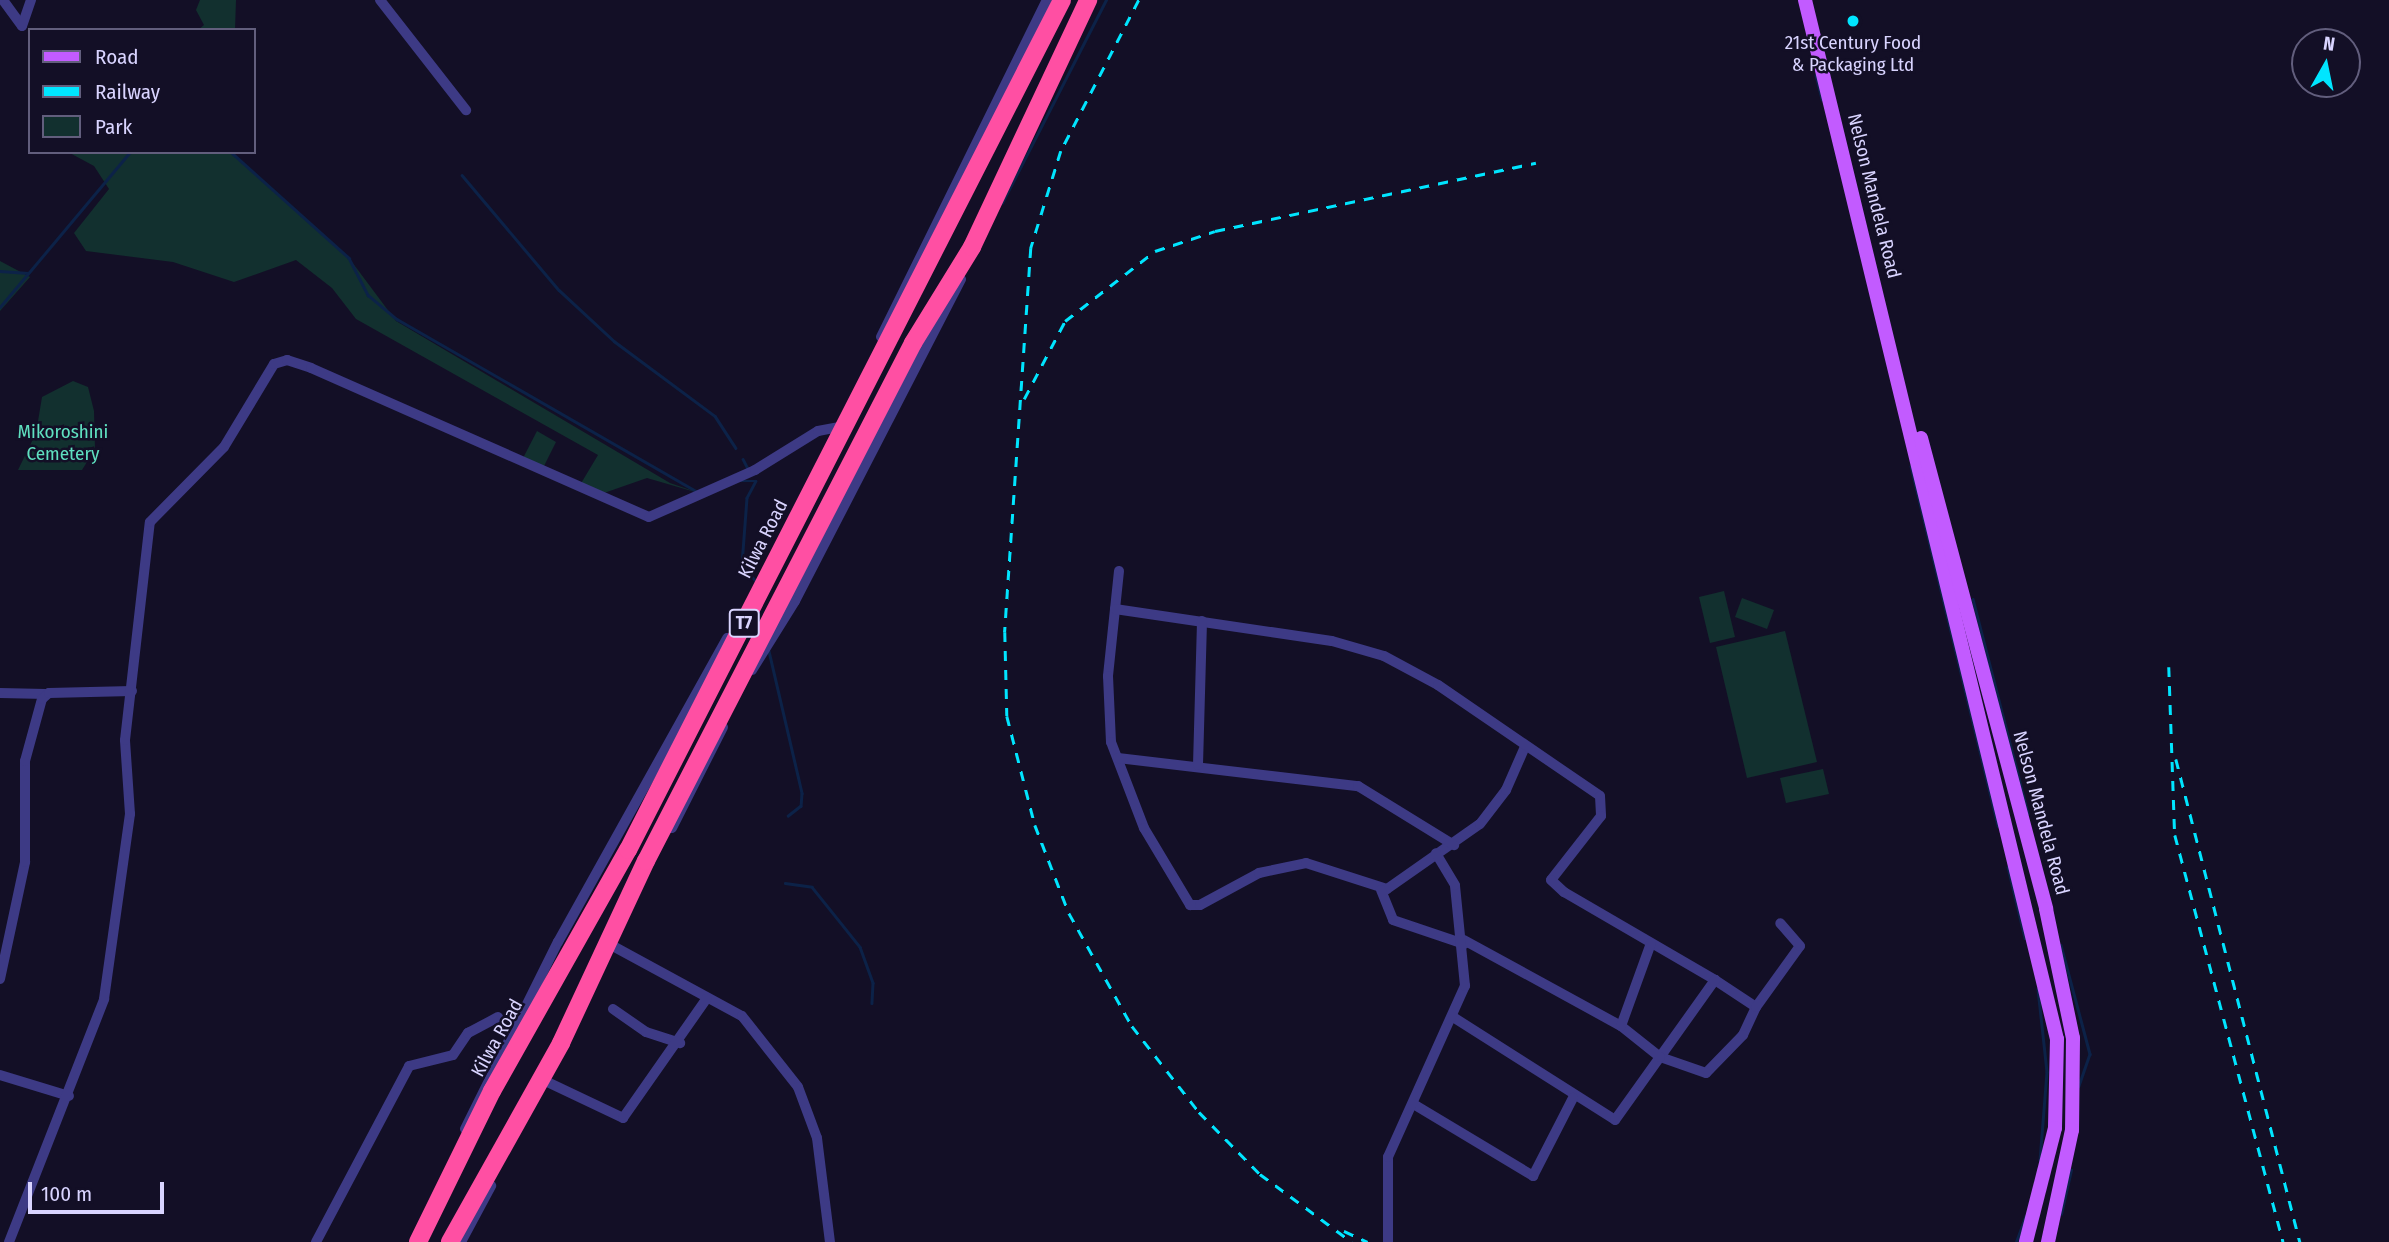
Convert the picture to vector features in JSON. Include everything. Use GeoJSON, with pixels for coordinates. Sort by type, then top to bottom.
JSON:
{"type":"FeatureCollection","features":[{"type":"Feature","properties":{"kind":"highway","name":"Kilwa Road"},"geometry":{"type":"LineString","coordinates":[[418,1242],[492,1091],[628,850],[841,426],[1062,0]]}},
{"type":"Feature","properties":{"kind":"highway","name":"T7"},"geometry":{"type":"LineString","coordinates":[[450,1242],[544,1081],[612,947],[646,861],[789,599],[913,343],[972,247],[1088,0]]}},
{"type":"Feature","properties":{"kind":"main road","name":"Nelson Mandela Road"},"geometry":{"type":"LineString","coordinates":[[1805,0],[1906,401],[2057,1039],[2050,1155],[2026,1242]]}},
{"type":"Feature","properties":{"kind":"main road","name":"Nelson Mandela Road"},"geometry":{"type":"LineString","coordinates":[[1906,401],[1936,482],[2071,1026],[2072,1130],[2048,1242]]}},
{"type":"Feature","properties":{"kind":"street"},"geometry":{"type":"LineString","coordinates":[[4,0],[22,26],[31,0]]}},
{"type":"Feature","properties":{"kind":"street"},"geometry":{"type":"LineString","coordinates":[[380,0],[466,110]]}},
{"type":"Feature","properties":{"kind":"street"},"geometry":{"type":"LineString","coordinates":[[410,1242],[496,1060],[841,426],[1047,0]]}},
{"type":"Feature","properties":{"kind":"street"},"geometry":{"type":"LineString","coordinates":[[789,599],[1097,0]]}},
{"type":"Feature","properties":{"kind":"street"},"geometry":{"type":"LineString","coordinates":[[9,1242],[69,1096],[104,999],[130,814],[123,763],[150,522],[224,446],[278,361],[311,368],[649,517],[841,426]]}},
{"type":"Feature","properties":{"kind":"street"},"geometry":{"type":"LineString","coordinates":[[1119,571],[1109,724],[1118,758],[1144,828],[1190,905],[1200,905],[1259,873],[1306,863],[1339,869],[1381,890],[1393,920],[1464,942],[1621,1026],[1660,1057],[1706,1073],[1743,1035],[1756,1007],[1800,946],[1780,923]]}},
{"type":"Feature","properties":{"kind":"street"},"geometry":{"type":"LineString","coordinates":[[1115,609],[1301,635],[1384,656],[1438,685],[1524,749],[1586,785],[1603,805],[1601,816],[1551,880],[1756,1007]]}},
{"type":"Feature","properties":{"kind":"street"},"geometry":{"type":"LineString","coordinates":[[1198,765],[1202,621]]}},
{"type":"Feature","properties":{"kind":"street"},"geometry":{"type":"LineString","coordinates":[[0,693],[132,691]]}},
{"type":"Feature","properties":{"kind":"street"},"geometry":{"type":"LineString","coordinates":[[0,979],[25,862],[25,761],[46,694]]}},
{"type":"Feature","properties":{"kind":"street"},"geometry":{"type":"LineString","coordinates":[[1381,890],[1436,853],[1454,845],[1500,799],[1524,749]]}},
{"type":"Feature","properties":{"kind":"street"},"geometry":{"type":"LineString","coordinates":[[1118,758],[1198,765],[1358,786],[1454,845]]}},
{"type":"Feature","properties":{"kind":"street"},"geometry":{"type":"LineString","coordinates":[[1388,1242],[1388,1157],[1415,1105],[1465,986],[1464,942],[1455,885],[1436,853]]}},
{"type":"Feature","properties":{"kind":"street"},"geometry":{"type":"LineString","coordinates":[[1621,1026],[1651,943]]}},
{"type":"Feature","properties":{"kind":"street"},"geometry":{"type":"LineString","coordinates":[[612,947],[742,1017],[798,1087],[817,1138],[830,1242]]}},
{"type":"Feature","properties":{"kind":"street"},"geometry":{"type":"LineString","coordinates":[[1453,1017],[1573,1098],[1620,1118],[1715,980]]}},
{"type":"Feature","properties":{"kind":"street"},"geometry":{"type":"LineString","coordinates":[[461,1242],[544,1081],[620,1120],[680,1044],[707,998]]}},
{"type":"Feature","properties":{"kind":"street"},"geometry":{"type":"LineString","coordinates":[[614,1009],[646,1032],[680,1044]]}},
{"type":"Feature","properties":{"kind":"street"},"geometry":{"type":"LineString","coordinates":[[316,1242],[409,1066],[453,1055],[468,1033],[498,1017]]}},
{"type":"Feature","properties":{"kind":"street"},"geometry":{"type":"LineString","coordinates":[[0,1074],[69,1096]]}},
{"type":"Feature","properties":{"kind":"street"},"geometry":{"type":"LineString","coordinates":[[1415,1105],[1533,1176],[1573,1098]]}},
{"type":"Feature","properties":{"kind":"green space"},"geometry":{"type":"Polygon","coordinates":[[[200,0],[236,0],[235,28],[200,28],[204,25],[196,10],[200,0]]]}},
{"type":"Feature","properties":{"kind":"green space"},"geometry":{"type":"Polygon","coordinates":[[[72,154],[231,154],[349,258],[396,321],[670,483],[702,494],[647,478],[604,493],[580,485],[598,455],[356,319],[332,288],[296,260],[234,282],[173,262],[86,251],[74,233],[109,189],[94,166],[72,154]]]}},
{"type":"Feature","properties":{"kind":"green space"},"geometry":{"type":"Polygon","coordinates":[[[0,261],[30,277],[0,311],[0,261]]]}},
{"type":"Feature","properties":{"kind":"green space","name":"Mikoroshini Cemetery"},"geometry":{"type":"Polygon","coordinates":[[[73,381],[88,387],[94,411],[95,449],[82,470],[18,470],[36,433],[42,397],[73,381]]]}},
{"type":"Feature","properties":{"kind":"green space"},"geometry":{"type":"Polygon","coordinates":[[[537,431],[556,442],[542,470],[521,462],[537,431]]]}},
{"type":"Feature","properties":{"kind":"green space"},"geometry":{"type":"Polygon","coordinates":[[[1724,591],[1735,637],[1710,643],[1699,597],[1724,591]]]}},
{"type":"Feature","properties":{"kind":"green space"},"geometry":{"type":"Polygon","coordinates":[[[1742,598],[1774,610],[1767,629],[1735,617],[1742,598]]]}},
{"type":"Feature","properties":{"kind":"green space"},"geometry":{"type":"Polygon","coordinates":[[[1785,631],[1817,762],[1747,778],[1716,647],[1785,631]]]}},
{"type":"Feature","properties":{"kind":"green space"},"geometry":{"type":"Polygon","coordinates":[[[1823,769],[1829,794],[1786,803],[1780,778],[1823,769]]]}},
{"type":"Feature","properties":{"kind":"waterway"},"geometry":{"type":"LineString","coordinates":[[1002,203],[1106,0]]}},
{"type":"Feature","properties":{"kind":"waterway"},"geometry":{"type":"LineString","coordinates":[[1816,75],[1822,99]]}},
{"type":"Feature","properties":{"kind":"waterway"},"geometry":{"type":"LineString","coordinates":[[0,307],[128,154]]}},
{"type":"Feature","properties":{"kind":"waterway"},"geometry":{"type":"LineString","coordinates":[[233,154],[349,258],[368,295],[397,319],[698,492]]}},
{"type":"Feature","properties":{"kind":"waterway"},"geometry":{"type":"LineString","coordinates":[[462,175],[559,290],[614,341],[715,416],[736,448]]}},
{"type":"Feature","properties":{"kind":"waterway"},"geometry":{"type":"LineString","coordinates":[[0,271],[28,273]]}},
{"type":"Feature","properties":{"kind":"waterway"},"geometry":{"type":"LineString","coordinates":[[743,459],[748,469]]}},
{"type":"Feature","properties":{"kind":"waterway"},"geometry":{"type":"LineString","coordinates":[[1911,466],[1998,826]]}},
{"type":"Feature","properties":{"kind":"waterway"},"geometry":{"type":"LineString","coordinates":[[741,481],[756,481]]}},
{"type":"Feature","properties":{"kind":"waterway"},"geometry":{"type":"LineString","coordinates":[[756,481],[747,498],[742,565],[756,581]]}},
{"type":"Feature","properties":{"kind":"waterway"},"geometry":{"type":"LineString","coordinates":[[1973,599],[2028,813]]}},
{"type":"Feature","properties":{"kind":"waterway"},"geometry":{"type":"LineString","coordinates":[[769,651],[802,793],[801,806],[788,816]]}},
{"type":"Feature","properties":{"kind":"waterway"},"geometry":{"type":"LineString","coordinates":[[2008,867],[2025,938]]}},
{"type":"Feature","properties":{"kind":"waterway"},"geometry":{"type":"LineString","coordinates":[[785,883],[812,887],[860,947],[873,983],[872,1003]]}},
{"type":"Feature","properties":{"kind":"waterway"},"geometry":{"type":"LineString","coordinates":[[2061,945],[2090,1054],[2079,1086]]}},
{"type":"Feature","properties":{"kind":"waterway"},"geometry":{"type":"LineString","coordinates":[[2038,989],[2047,1072],[2040,1160]]}},
{"type":"Feature","properties":{"kind":"waterway"},"geometry":{"type":"LineString","coordinates":[[2061,1214],[2071,1170]]}},
{"type":"Feature","properties":{"kind":"waterway"},"geometry":{"type":"LineString","coordinates":[[2016,1242],[2025,1217]]}},
{"type":"Feature","properties":{"kind":"railway"},"geometry":{"type":"LineString","coordinates":[[1139,0],[1061,151],[1031,248],[1005,632],[1007,716],[1035,825],[1069,913],[1132,1026],[1199,1112],[1260,1174],[1352,1242]]}},
{"type":"Feature","properties":{"kind":"railway"},"geometry":{"type":"LineString","coordinates":[[1024,399],[1065,321],[1155,251],[1215,231],[1536,163]]}},
{"type":"Feature","properties":{"kind":"railway"},"geometry":{"type":"LineString","coordinates":[[2169,667],[2175,835],[2283,1242]]}},
{"type":"Feature","properties":{"kind":"railway"},"geometry":{"type":"LineString","coordinates":[[2176,759],[2300,1242]]}},
{"type":"Feature","properties":{"kind":"railway"},"geometry":{"type":"LineString","coordinates":[[1344,1231],[1368,1242]]}},
{"type":"Feature","properties":{"kind":"place","name":"21st Century Food & Packaging Ltd"},"geometry":{"type":"Point","coordinates":[1853,21]}}]}
